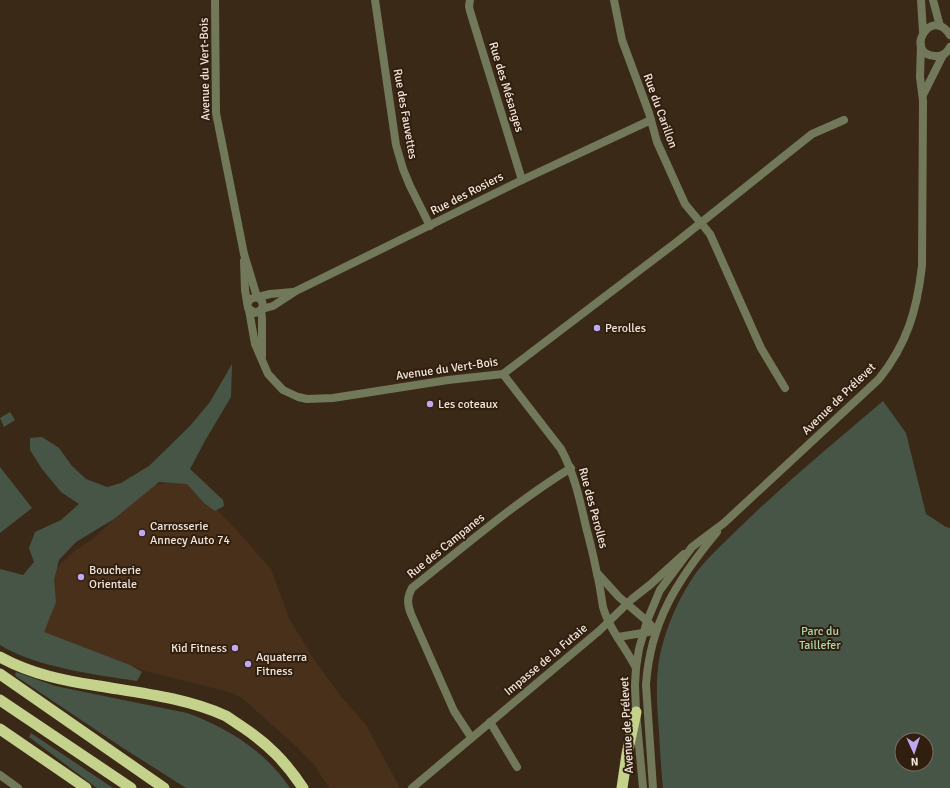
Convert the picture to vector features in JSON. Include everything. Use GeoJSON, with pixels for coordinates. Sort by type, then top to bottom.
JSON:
{"type":"FeatureCollection","features":[{"type":"Feature","properties":{"kind":"highway"},"geometry":{"type":"LineString","coordinates":[[0,657],[40,674],[66,681],[158,696],[198,706],[227,717],[251,733],[278,755],[293,772],[303,788]]}},
{"type":"Feature","properties":{"kind":"highway"},"geometry":{"type":"LineString","coordinates":[[0,674],[164,788]]}},
{"type":"Feature","properties":{"kind":"highway"},"geometry":{"type":"LineString","coordinates":[[0,700],[131,788]]}},
{"type":"Feature","properties":{"kind":"highway"},"geometry":{"type":"LineString","coordinates":[[622,788],[627,754],[636,712]]}},
{"type":"Feature","properties":{"kind":"highway"},"geometry":{"type":"LineString","coordinates":[[0,723],[67,775]]}},
{"type":"Feature","properties":{"kind":"highway"},"geometry":{"type":"LineString","coordinates":[[0,729],[86,788]]}},
{"type":"Feature","properties":{"kind":"street","name":"Avenue du Vert-Bois"},"geometry":{"type":"LineString","coordinates":[[216,0],[216,113],[244,254],[257,297]]}},
{"type":"Feature","properties":{"kind":"street","name":"Rue des Fauvettes"},"geometry":{"type":"LineString","coordinates":[[375,0],[399,156],[410,186],[430,226]]}},
{"type":"Feature","properties":{"kind":"street","name":"Rue des Mésanges"},"geometry":{"type":"LineString","coordinates":[[470,0],[470,11],[522,180]]}},
{"type":"Feature","properties":{"kind":"street"},"geometry":{"type":"LineString","coordinates":[[921,0],[923,32]]}},
{"type":"Feature","properties":{"kind":"street"},"geometry":{"type":"LineString","coordinates":[[933,0],[940,26]]}},
{"type":"Feature","properties":{"kind":"street","name":"Rue du Carillon"},"geometry":{"type":"LineString","coordinates":[[614,3],[622,40],[651,120],[657,142],[685,204],[710,234],[761,348],[785,388]]}},
{"type":"Feature","properties":{"kind":"street"},"geometry":{"type":"LineString","coordinates":[[923,32],[931,26],[940,26],[949,32]]}},
{"type":"Feature","properties":{"kind":"street","name":"Avenue de Prélevet"},"geometry":{"type":"LineString","coordinates":[[643,788],[636,712],[636,668],[647,621],[660,590],[692,547],[724,523],[879,379],[891,364],[910,327],[919,292],[922,266],[923,95],[920,76],[921,36],[923,32]]}},
{"type":"Feature","properties":{"kind":"street"},"geometry":{"type":"LineString","coordinates":[[921,45],[930,55],[938,56],[948,50]]}},
{"type":"Feature","properties":{"kind":"street","name":"Avenue de Prélevet"},"geometry":{"type":"LineString","coordinates":[[923,95],[948,50]]}},
{"type":"Feature","properties":{"kind":"street","name":"Rue des Rosiers"},"geometry":{"type":"LineString","coordinates":[[262,309],[274,306],[296,291],[522,180],[651,120]]}},
{"type":"Feature","properties":{"kind":"street"},"geometry":{"type":"LineString","coordinates":[[701,224],[812,134],[844,120]]}},
{"type":"Feature","properties":{"kind":"street","name":"Avenue du Vert-Bois"},"geometry":{"type":"LineString","coordinates":[[244,254],[245,290],[255,344],[268,374],[283,390],[298,397],[307,399],[333,398],[448,380],[503,374],[701,224]]}},
{"type":"Feature","properties":{"kind":"street","name":"Rue des Rosiers"},"geometry":{"type":"LineString","coordinates":[[257,297],[296,291]]}},
{"type":"Feature","properties":{"kind":"street"},"geometry":{"type":"LineString","coordinates":[[257,297],[264,303],[262,309],[255,313],[248,306],[250,299],[257,297]]}},
{"type":"Feature","properties":{"kind":"street","name":"Avenue du Vert-Bois"},"geometry":{"type":"LineString","coordinates":[[262,309],[262,359]]}},
{"type":"Feature","properties":{"kind":"street","name":"Rue des Perolles"},"geometry":{"type":"LineString","coordinates":[[503,374],[561,449],[570,468],[580,501],[597,573],[603,607],[608,621],[630,655],[636,668]]}},
{"type":"Feature","properties":{"kind":"street","name":"Rue des Campanes"},"geometry":{"type":"LineString","coordinates":[[471,738],[454,711],[416,628],[407,601],[410,592],[412,588],[505,515],[548,482],[570,468]]}},
{"type":"Feature","properties":{"kind":"street","name":"Avenue de Prélevet"},"geometry":{"type":"LineString","coordinates":[[653,788],[646,685],[647,669],[656,631],[671,595],[700,552],[724,523]]}},
{"type":"Feature","properties":{"kind":"street","name":"Impasse de la Futaie"},"geometry":{"type":"LineString","coordinates":[[412,788],[599,631],[632,599],[692,547]]}},
{"type":"Feature","properties":{"kind":"street","name":"Rue des Perolles"},"geometry":{"type":"LineString","coordinates":[[597,573],[619,597],[647,621],[656,631]]}},
{"type":"Feature","properties":{"kind":"street"},"geometry":{"type":"LineString","coordinates":[[618,637],[656,631]]}},
{"type":"Feature","properties":{"kind":"street"},"geometry":{"type":"LineString","coordinates":[[490,722],[517,766]]}},
{"type":"Feature","properties":{"kind":"street"},"geometry":{"type":"LineString","coordinates":[[0,775],[18,788]]}},
{"type":"Feature","properties":{"kind":"shaded area"},"geometry":{"type":"Polygon","coordinates":[[[176,482],[185,483],[192,486],[203,496],[232,525],[271,569],[289,618],[313,658],[339,694],[366,725],[400,788],[329,788],[315,766],[298,748],[241,697],[226,691],[142,670],[42,633],[30,592],[77,549],[94,538],[151,485],[176,482]]]}},
{"type":"Feature","properties":{"kind":"green space"},"geometry":{"type":"Polygon","coordinates":[[[232,364],[231,397],[190,469],[223,500],[224,506],[215,511],[204,503],[187,484],[159,482],[114,519],[76,542],[59,560],[54,580],[56,602],[44,632],[130,665],[142,672],[137,681],[67,669],[14,653],[0,645],[0,569],[23,575],[34,562],[29,548],[35,532],[61,520],[79,504],[61,492],[42,469],[30,450],[30,438],[42,437],[59,448],[72,466],[86,479],[107,487],[121,483],[149,466],[190,426],[210,402],[232,364]]]}},
{"type":"Feature","properties":{"kind":"green space","name":"Parc du Taillefer"},"geometry":{"type":"Polygon","coordinates":[[[883,401],[906,433],[926,514],[950,528],[950,788],[663,788],[657,703],[658,664],[674,612],[684,592],[701,567],[755,512],[883,401]]]}},
{"type":"Feature","properties":{"kind":"green space"},"geometry":{"type":"Polygon","coordinates":[[[10,412],[15,420],[4,427],[0,418],[10,412]]]}},
{"type":"Feature","properties":{"kind":"green space"},"geometry":{"type":"Polygon","coordinates":[[[0,467],[32,508],[0,533],[0,467]]]}},
{"type":"Feature","properties":{"kind":"green space"},"geometry":{"type":"Polygon","coordinates":[[[16,672],[55,686],[187,713],[202,719],[231,734],[257,752],[280,775],[290,788],[186,788],[17,677],[15,675],[16,672]]]}},
{"type":"Feature","properties":{"kind":"green space"},"geometry":{"type":"Polygon","coordinates":[[[31,733],[113,788],[97,788],[29,737],[31,733]]]}},
{"type":"Feature","properties":{"kind":"place","name":"Perolles"},"geometry":{"type":"Point","coordinates":[597,328]}},
{"type":"Feature","properties":{"kind":"place","name":"Les coteaux"},"geometry":{"type":"Point","coordinates":[430,404]}},
{"type":"Feature","properties":{"kind":"place","name":"Carrosserie Annecy Auto 74"},"geometry":{"type":"Point","coordinates":[142,533]}},
{"type":"Feature","properties":{"kind":"place","name":"Boucherie Orientale"},"geometry":{"type":"Point","coordinates":[81,577]}},
{"type":"Feature","properties":{"kind":"place","name":"Kid Fitness"},"geometry":{"type":"Point","coordinates":[235,648]}},
{"type":"Feature","properties":{"kind":"place","name":"Aquaterra Fitness"},"geometry":{"type":"Point","coordinates":[248,664]}}]}
